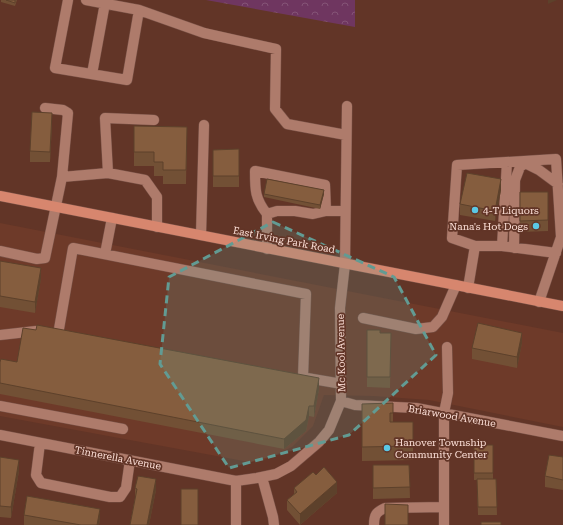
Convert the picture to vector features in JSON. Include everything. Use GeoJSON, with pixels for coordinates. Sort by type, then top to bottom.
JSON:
{"type":"FeatureCollection","features":[{"type":"Feature","properties":{"kind":"main road","name":"East Irving Park Road"},"geometry":{"type":"LineString","coordinates":[[0,196],[563,306]]}},
{"type":"Feature","properties":{"kind":"street"},"geometry":{"type":"LineString","coordinates":[[68,0],[55,68],[127,80],[140,10]]}},
{"type":"Feature","properties":{"kind":"street"},"geometry":{"type":"LineString","coordinates":[[86,0],[140,10],[204,33],[276,49],[275,109],[287,124],[346,135]]}},
{"type":"Feature","properties":{"kind":"street"},"geometry":{"type":"LineString","coordinates":[[92,74],[104,3]]}},
{"type":"Feature","properties":{"kind":"street","name":"Mc Kool Avenue"},"geometry":{"type":"LineString","coordinates":[[236,481],[276,474],[291,466],[319,442],[329,430],[341,401],[340,308],[345,264],[346,106]]}},
{"type":"Feature","properties":{"kind":"street"},"geometry":{"type":"LineString","coordinates":[[0,251],[37,259],[45,258],[62,177],[68,113],[63,110],[46,108]]}},
{"type":"Feature","properties":{"kind":"street"},"geometry":{"type":"LineString","coordinates":[[108,173],[104,118],[154,120]]}},
{"type":"Feature","properties":{"kind":"street"},"geometry":{"type":"LineString","coordinates":[[201,235],[204,125]]}},
{"type":"Feature","properties":{"kind":"street"},"geometry":{"type":"LineString","coordinates":[[539,302],[556,253],[561,237],[556,159],[457,165],[452,238],[475,246],[502,246],[556,253]]}},
{"type":"Feature","properties":{"kind":"street"},"geometry":{"type":"LineString","coordinates":[[502,246],[507,162]]}},
{"type":"Feature","properties":{"kind":"street"},"geometry":{"type":"LineString","coordinates":[[514,248],[515,180],[520,167],[525,163],[539,170],[558,184]]}},
{"type":"Feature","properties":{"kind":"street"},"geometry":{"type":"LineString","coordinates":[[267,248],[267,214],[259,204],[255,190],[255,171],[326,185],[326,211]]}},
{"type":"Feature","properties":{"kind":"street"},"geometry":{"type":"LineString","coordinates":[[62,177],[108,173],[145,180],[157,197],[157,227]]}},
{"type":"Feature","properties":{"kind":"street"},"geometry":{"type":"LineString","coordinates":[[267,214],[277,211],[295,211],[313,214],[326,211],[345,211]]}},
{"type":"Feature","properties":{"kind":"street"},"geometry":{"type":"LineString","coordinates":[[104,254],[112,218]]}},
{"type":"Feature","properties":{"kind":"street"},"geometry":{"type":"LineString","coordinates":[[468,288],[475,246]]}},
{"type":"Feature","properties":{"kind":"street"},"geometry":{"type":"LineString","coordinates":[[0,335],[55,330],[74,248],[306,294],[299,376],[342,384]]}},
{"type":"Feature","properties":{"kind":"street"},"geometry":{"type":"LineString","coordinates":[[363,318],[416,329],[433,327],[442,317],[456,286]]}},
{"type":"Feature","properties":{"kind":"street"},"geometry":{"type":"LineString","coordinates":[[444,525],[444,413],[448,393],[447,347]]}},
{"type":"Feature","properties":{"kind":"street","name":"Briarwood Avenue"},"geometry":{"type":"LineString","coordinates":[[341,401],[355,404],[416,408],[563,436]]}},
{"type":"Feature","properties":{"kind":"street"},"geometry":{"type":"LineString","coordinates":[[0,406],[123,429]]}},
{"type":"Feature","properties":{"kind":"street","name":"Tinnerella Avenue"},"geometry":{"type":"LineString","coordinates":[[0,435],[236,481]]}},
{"type":"Feature","properties":{"kind":"street"},"geometry":{"type":"LineString","coordinates":[[40,443],[36,475],[41,483],[110,497],[120,497],[126,488],[130,460]]}},
{"type":"Feature","properties":{"kind":"street"},"geometry":{"type":"LineString","coordinates":[[262,477],[274,525]]}},
{"type":"Feature","properties":{"kind":"street"},"geometry":{"type":"LineString","coordinates":[[236,481],[236,525]]}},
{"type":"Feature","properties":{"kind":"street"},"geometry":{"type":"LineString","coordinates":[[374,525],[374,516],[379,510],[385,508],[444,507]]}},
{"type":"Feature","properties":{"kind":"highlighted area"},"geometry":{"type":"Polygon","coordinates":[[[273,222],[394,277],[436,355],[349,435],[229,468],[160,364],[169,277],[273,222]]]}},
{"type":"Feature","properties":{"kind":"shaded area"},"geometry":{"type":"Polygon","coordinates":[[[0,223],[563,333],[563,427],[429,400],[373,396],[324,395],[313,426],[292,447],[262,461],[249,462],[0,416],[0,223]]]}},
{"type":"Feature","properties":{"kind":"green space"},"geometry":{"type":"Polygon","coordinates":[[[206,0],[355,0],[355,27],[206,0]]]}},
{"type":"Feature","properties":{"kind":"building"},"geometry":{"type":"Polygon","coordinates":[[[6,0],[15,0],[15,3],[6,0]]]}},
{"type":"Feature","properties":{"kind":"building"},"geometry":{"type":"Polygon","coordinates":[[[32,112],[52,113],[50,152],[30,151],[32,112]]]}},
{"type":"Feature","properties":{"kind":"building"},"geometry":{"type":"Polygon","coordinates":[[[134,126],[187,127],[186,170],[163,170],[163,162],[154,162],[154,152],[134,152],[134,126]]]}},
{"type":"Feature","properties":{"kind":"building"},"geometry":{"type":"Polygon","coordinates":[[[239,149],[239,176],[213,176],[213,150],[239,149]]]}},
{"type":"Feature","properties":{"kind":"building"},"geometry":{"type":"Polygon","coordinates":[[[467,173],[501,179],[495,211],[460,204],[467,173]]]}},
{"type":"Feature","properties":{"kind":"building"},"geometry":{"type":"Polygon","coordinates":[[[267,179],[324,190],[320,205],[264,194],[267,179]]]}},
{"type":"Feature","properties":{"kind":"building"},"geometry":{"type":"Polygon","coordinates":[[[520,192],[548,192],[548,220],[520,221],[520,192]]]}},
{"type":"Feature","properties":{"kind":"building"},"geometry":{"type":"Polygon","coordinates":[[[0,261],[41,268],[35,302],[0,296],[0,261]]]}},
{"type":"Feature","properties":{"kind":"building"},"geometry":{"type":"Polygon","coordinates":[[[478,323],[522,333],[517,357],[472,348],[478,323]]]}},
{"type":"Feature","properties":{"kind":"building"},"geometry":{"type":"Polygon","coordinates":[[[37,325],[319,378],[314,406],[309,406],[306,420],[284,439],[0,383],[1,359],[17,362],[23,328],[36,330],[37,325]]]}},
{"type":"Feature","properties":{"kind":"building"},"geometry":{"type":"Polygon","coordinates":[[[367,330],[380,330],[380,333],[391,333],[390,377],[367,377],[367,330]]]}},
{"type":"Feature","properties":{"kind":"building"},"geometry":{"type":"Polygon","coordinates":[[[393,403],[393,413],[390,413],[390,422],[413,422],[413,446],[362,447],[362,404],[393,403]]]}},
{"type":"Feature","properties":{"kind":"building"},"geometry":{"type":"Polygon","coordinates":[[[474,445],[493,445],[493,473],[474,473],[474,445]]]}},
{"type":"Feature","properties":{"kind":"building"},"geometry":{"type":"Polygon","coordinates":[[[549,455],[563,457],[563,480],[545,476],[549,455]]]}},
{"type":"Feature","properties":{"kind":"building"},"geometry":{"type":"Polygon","coordinates":[[[0,457],[19,460],[11,507],[0,506],[0,457]]]}},
{"type":"Feature","properties":{"kind":"building"},"geometry":{"type":"Polygon","coordinates":[[[373,465],[409,465],[410,487],[373,488],[373,465]]]}},
{"type":"Feature","properties":{"kind":"building"},"geometry":{"type":"Polygon","coordinates":[[[324,467],[337,482],[300,514],[287,500],[297,492],[294,488],[313,472],[316,475],[324,467]]]}},
{"type":"Feature","properties":{"kind":"building"},"geometry":{"type":"Polygon","coordinates":[[[138,476],[156,479],[147,525],[130,525],[138,476]]]}},
{"type":"Feature","properties":{"kind":"building"},"geometry":{"type":"Polygon","coordinates":[[[477,479],[496,479],[497,507],[478,507],[477,479]]]}},
{"type":"Feature","properties":{"kind":"building"},"geometry":{"type":"Polygon","coordinates":[[[181,489],[198,489],[198,525],[181,525],[181,489]]]}},
{"type":"Feature","properties":{"kind":"building"},"geometry":{"type":"Polygon","coordinates":[[[27,496],[100,509],[97,525],[81,525],[24,515],[27,496]]]}},
{"type":"Feature","properties":{"kind":"building"},"geometry":{"type":"Polygon","coordinates":[[[385,504],[408,505],[408,525],[385,525],[385,504]]]}},
{"type":"Feature","properties":{"kind":"building"},"geometry":{"type":"Polygon","coordinates":[[[481,522],[501,522],[501,525],[481,525],[481,522]]]}},
{"type":"Feature","properties":{"kind":"place","name":"4-T Liquors"},"geometry":{"type":"Point","coordinates":[475,210]}},
{"type":"Feature","properties":{"kind":"place","name":"Nana's Hot Dogs"},"geometry":{"type":"Point","coordinates":[536,226]}},
{"type":"Feature","properties":{"kind":"place","name":"Hanover Township Community Center"},"geometry":{"type":"Point","coordinates":[387,448]}}]}
